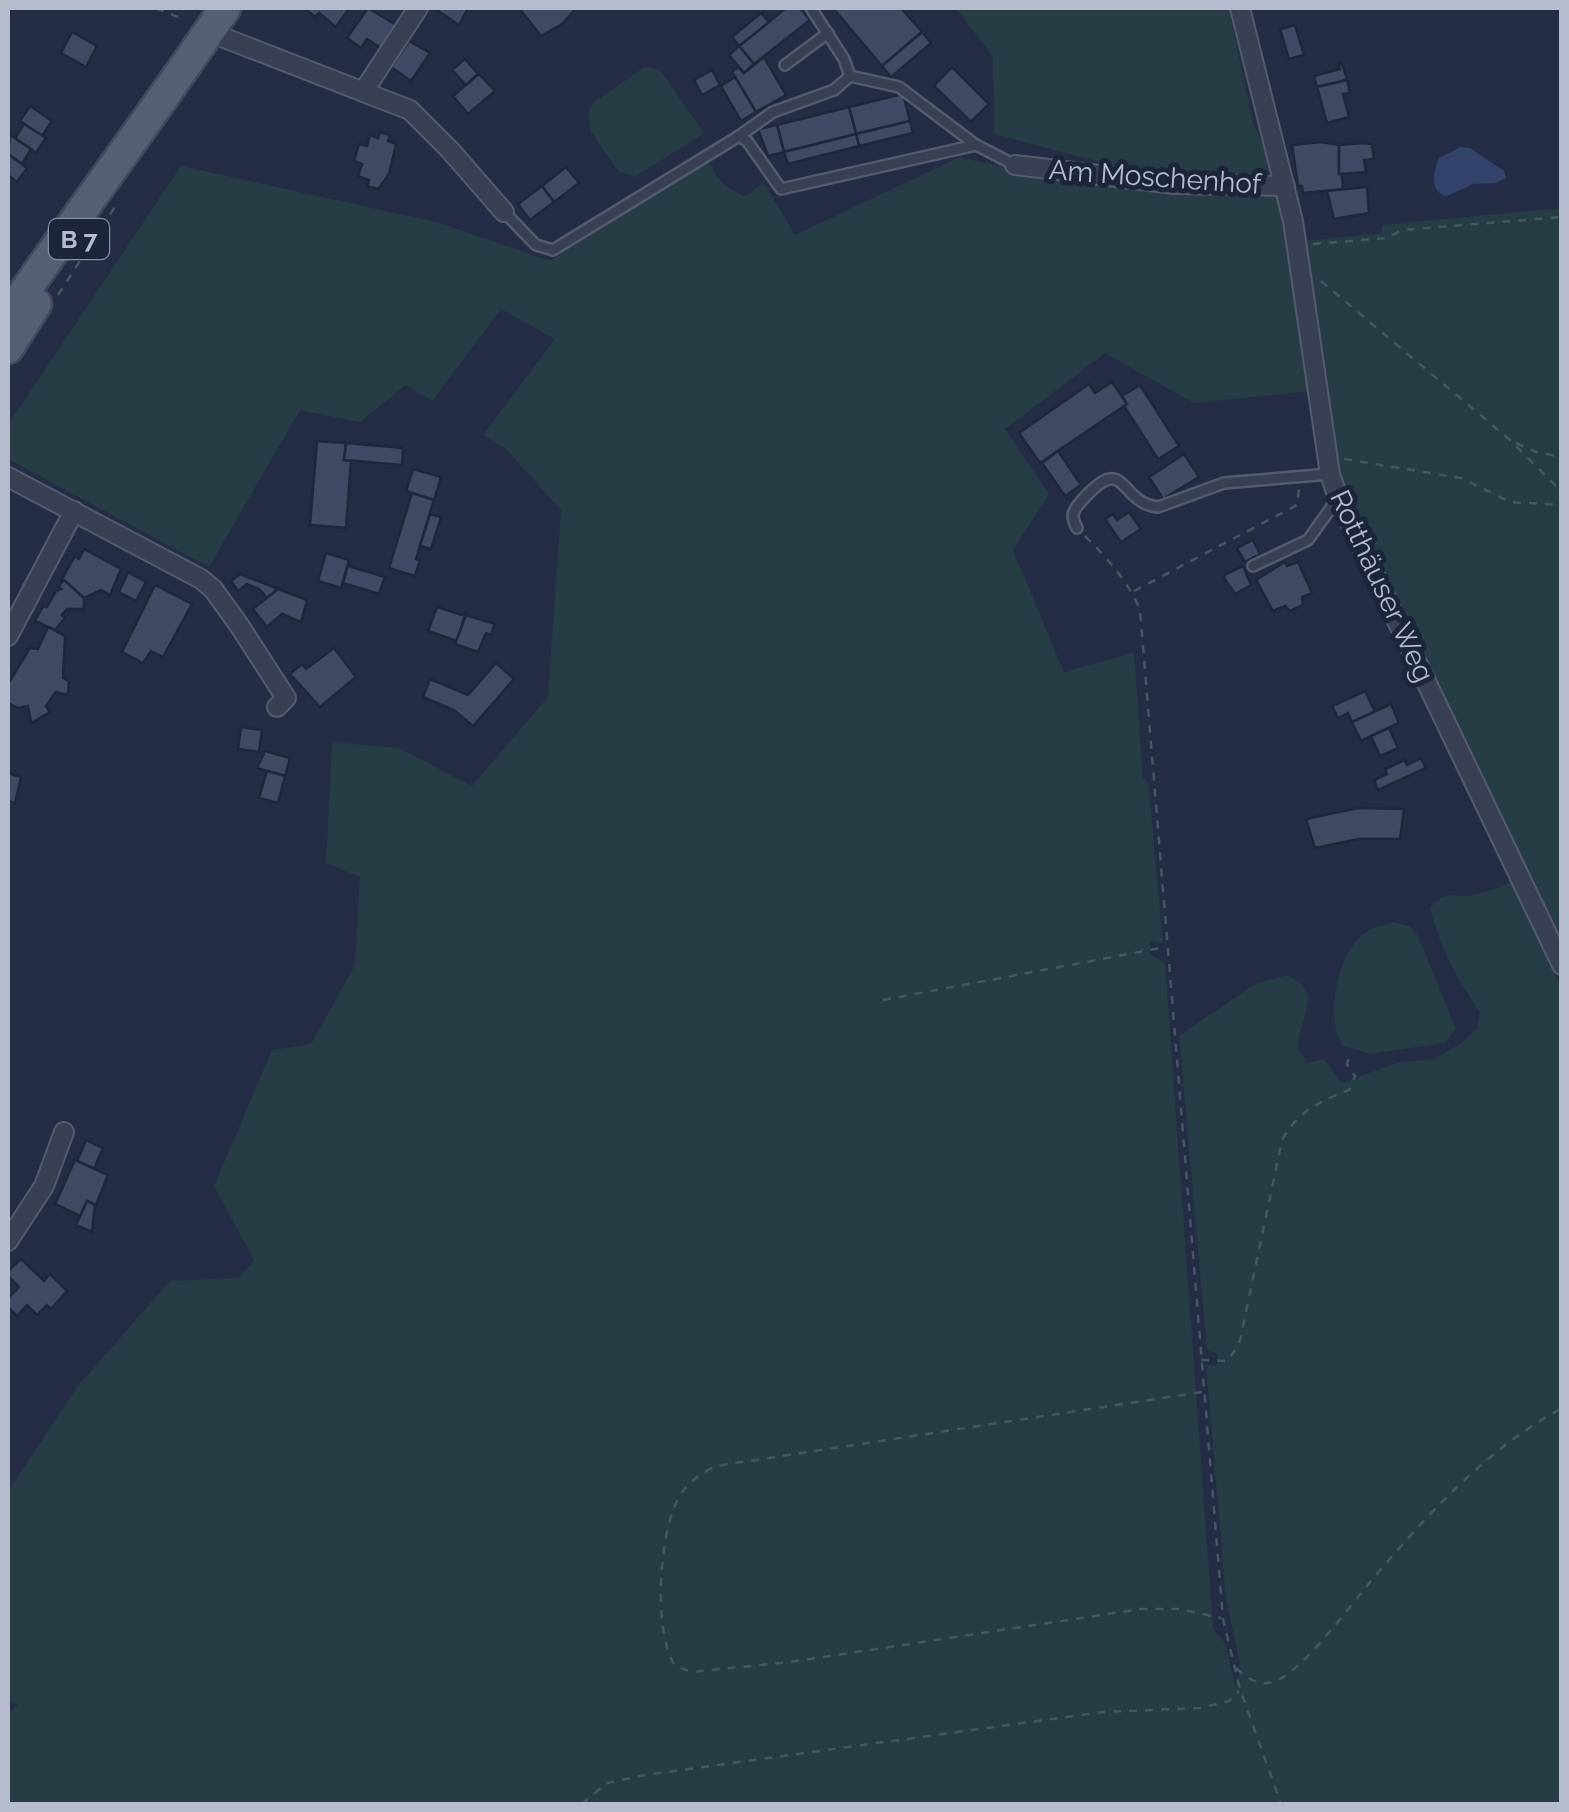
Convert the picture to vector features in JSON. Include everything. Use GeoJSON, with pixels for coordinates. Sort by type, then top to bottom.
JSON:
{"type":"FeatureCollection","features":[{"type":"Feature","properties":{"kind":"main road","name":"B 7"},"geometry":{"type":"LineString","coordinates":[[8,348],[96,212],[145,127],[217,20]]}},
{"type":"Feature","properties":{"kind":"main road","name":"B 7"},"geometry":{"type":"LineString","coordinates":[[8,316],[84,205],[145,127]]}},
{"type":"Feature","properties":{"kind":"street"},"geometry":{"type":"LineString","coordinates":[[364,92],[416,8]]}},
{"type":"Feature","properties":{"kind":"street","name":"Rotthäuser Weg"},"geometry":{"type":"LineString","coordinates":[[1240,8],[1285,186],[1329,465],[1338,498],[1562,965]]}},
{"type":"Feature","properties":{"kind":"street"},"geometry":{"type":"LineString","coordinates":[[217,20],[364,92],[410,110],[504,212]]}},
{"type":"Feature","properties":{"kind":"street","name":"Am Moschenhof"},"geometry":{"type":"LineString","coordinates":[[1016,165],[1175,184],[1285,186]]}},
{"type":"Feature","properties":{"kind":"street"},"geometry":{"type":"LineString","coordinates":[[8,477],[170,561],[213,589],[286,698],[277,707]]}},
{"type":"Feature","properties":{"kind":"street"},"geometry":{"type":"LineString","coordinates":[[8,636],[74,511]]}},
{"type":"Feature","properties":{"kind":"street"},"geometry":{"type":"LineString","coordinates":[[8,1241],[44,1186],[64,1132]]}},
{"type":"Feature","properties":{"kind":"lane"},"geometry":{"type":"LineString","coordinates":[[504,212],[536,245],[553,250],[773,112],[834,90],[850,76],[844,59],[811,8]]}},
{"type":"Feature","properties":{"kind":"lane"},"geometry":{"type":"LineString","coordinates":[[785,65],[828,33]]}},
{"type":"Feature","properties":{"kind":"lane","name":"Am Moschenhof"},"geometry":{"type":"LineString","coordinates":[[850,76],[900,87],[976,145],[1016,165]]}},
{"type":"Feature","properties":{"kind":"lane"},"geometry":{"type":"LineString","coordinates":[[740,136],[781,189],[976,145]]}},
{"type":"Feature","properties":{"kind":"lane"},"geometry":{"type":"LineString","coordinates":[[1077,528],[1073,511],[1099,481],[1110,478],[1148,506],[1158,508],[1224,482],[1300,477],[1329,465]]}},
{"type":"Feature","properties":{"kind":"lane"},"geometry":{"type":"LineString","coordinates":[[1253,566],[1308,540],[1338,498]]}},
{"type":"Feature","properties":{"kind":"path"},"geometry":{"type":"LineString","coordinates":[[156,8],[217,20]]}},
{"type":"Feature","properties":{"kind":"path"},"geometry":{"type":"LineString","coordinates":[[1297,253],[1387,238],[1402,230],[1562,217]]}},
{"type":"Feature","properties":{"kind":"path"},"geometry":{"type":"LineString","coordinates":[[1297,253],[1510,440],[1562,492]]}},
{"type":"Feature","properties":{"kind":"path"},"geometry":{"type":"LineString","coordinates":[[1510,440],[1562,458]]}},
{"type":"Feature","properties":{"kind":"path"},"geometry":{"type":"LineString","coordinates":[[1329,465],[1461,478],[1510,502],[1562,505]]}},
{"type":"Feature","properties":{"kind":"path"},"geometry":{"type":"LineString","coordinates":[[1132,592],[1297,505],[1300,477]]}},
{"type":"Feature","properties":{"kind":"path"},"geometry":{"type":"LineString","coordinates":[[1077,528],[1132,592],[1142,626],[1223,1619],[1240,1689],[1281,1804]]}},
{"type":"Feature","properties":{"kind":"path"},"geometry":{"type":"LineString","coordinates":[[883,1000],[1168,946]]}},
{"type":"Feature","properties":{"kind":"path"},"geometry":{"type":"LineString","coordinates":[[1200,1360],[1227,1360],[1239,1345],[1282,1140],[1291,1124],[1316,1103],[1349,1090],[1355,1076],[1347,1064],[1348,1058]]}},
{"type":"Feature","properties":{"kind":"path"},"geometry":{"type":"LineString","coordinates":[[1203,1392],[716,1466],[697,1475],[677,1500],[664,1538],[663,1620],[671,1659],[675,1666],[692,1672],[790,1662],[1141,1608],[1180,1609],[1223,1619]]}},
{"type":"Feature","properties":{"kind":"path"},"geometry":{"type":"LineString","coordinates":[[1234,1667],[1262,1683],[1284,1676],[1330,1632],[1400,1547],[1466,1478],[1499,1449],[1562,1408]]}},
{"type":"Feature","properties":{"kind":"path"},"geometry":{"type":"LineString","coordinates":[[582,1804],[607,1783],[645,1776],[1103,1712],[1200,1708],[1229,1702],[1240,1689]]}},
{"type":"Feature","properties":{"kind":"shaded area"},"geometry":{"type":"Polygon","coordinates":[[[956,8],[1229,8],[1253,123],[1273,167],[1260,176],[1160,178],[994,134],[993,57],[956,8]]]}},
{"type":"Feature","properties":{"kind":"shaded area"},"geometry":{"type":"Polygon","coordinates":[[[645,67],[660,70],[704,133],[635,177],[618,171],[590,130],[588,113],[594,102],[645,67]]]}},
{"type":"Feature","properties":{"kind":"shaded area"},"geometry":{"type":"Polygon","coordinates":[[[960,157],[1076,178],[1273,193],[1280,205],[1310,391],[1194,403],[1105,353],[1005,429],[1049,494],[1013,550],[1064,672],[1134,653],[1143,778],[1148,782],[1163,943],[1150,941],[1150,954],[1165,963],[1213,1629],[1225,1643],[1235,1685],[1241,1669],[1226,1598],[1206,1364],[1217,1366],[1218,1354],[1207,1350],[1179,1036],[1255,984],[1288,975],[1302,984],[1309,998],[1297,1046],[1307,1063],[1324,1059],[1342,1083],[1397,1063],[1434,1059],[1463,1042],[1477,1028],[1480,1012],[1450,963],[1430,908],[1447,896],[1474,895],[1514,882],[1561,987],[1561,1804],[8,1804],[8,1714],[18,1705],[8,1700],[8,1491],[77,1387],[170,1281],[239,1278],[254,1260],[214,1186],[272,1050],[311,1044],[355,965],[360,877],[326,863],[332,742],[399,748],[472,786],[548,697],[561,510],[507,450],[483,435],[555,339],[501,309],[432,401],[406,385],[360,422],[300,410],[209,567],[8,459],[8,425],[181,166],[440,223],[550,261],[709,160],[722,182],[745,196],[764,183],[795,235],[960,157]]]}},
{"type":"Feature","properties":{"kind":"shaded area"},"geometry":{"type":"Polygon","coordinates":[[[1561,208],[1561,942],[1384,577],[1338,471],[1304,241],[1382,233],[1382,225],[1561,208]]]}},
{"type":"Feature","properties":{"kind":"shaded area"},"geometry":{"type":"Polygon","coordinates":[[[1393,922],[1409,926],[1418,936],[1456,1029],[1444,1043],[1370,1054],[1342,1045],[1335,1020],[1336,990],[1344,961],[1358,939],[1393,922]]]}},
{"type":"Feature","properties":{"kind":"water"},"geometry":{"type":"Polygon","coordinates":[[[1461,147],[1470,148],[1504,171],[1506,178],[1473,184],[1445,197],[1434,184],[1437,164],[1439,158],[1461,147]]]}},
{"type":"Feature","properties":{"kind":"building"},"geometry":{"type":"Polygon","coordinates":[[[304,8],[348,10],[336,27],[319,13],[315,17],[304,8]]]}},
{"type":"Feature","properties":{"kind":"building"},"geometry":{"type":"Polygon","coordinates":[[[368,8],[396,25],[381,48],[367,39],[361,48],[347,38],[368,8]]]}},
{"type":"Feature","properties":{"kind":"building"},"geometry":{"type":"Polygon","coordinates":[[[439,8],[468,8],[459,25],[439,8]]]}},
{"type":"Feature","properties":{"kind":"building"},"geometry":{"type":"Polygon","coordinates":[[[519,8],[575,10],[562,24],[541,36],[519,8]]]}},
{"type":"Feature","properties":{"kind":"building"},"geometry":{"type":"Polygon","coordinates":[[[786,8],[800,8],[810,20],[754,64],[739,46],[786,8]]]}},
{"type":"Feature","properties":{"kind":"building"},"geometry":{"type":"Polygon","coordinates":[[[833,8],[901,8],[922,32],[882,66],[833,8]]]}},
{"type":"Feature","properties":{"kind":"building"},"geometry":{"type":"Polygon","coordinates":[[[761,13],[769,22],[739,46],[732,37],[761,13]]]}},
{"type":"Feature","properties":{"kind":"building"},"geometry":{"type":"Polygon","coordinates":[[[1295,25],[1304,55],[1289,59],[1280,29],[1295,25]]]}},
{"type":"Feature","properties":{"kind":"building"},"geometry":{"type":"Polygon","coordinates":[[[72,32],[97,46],[86,67],[61,53],[72,32]]]}},
{"type":"Feature","properties":{"kind":"building"},"geometry":{"type":"Polygon","coordinates":[[[922,32],[931,43],[891,77],[882,66],[922,32]]]}},
{"type":"Feature","properties":{"kind":"building"},"geometry":{"type":"Polygon","coordinates":[[[409,41],[430,53],[411,81],[391,67],[409,41]]]}},
{"type":"Feature","properties":{"kind":"building"},"geometry":{"type":"Polygon","coordinates":[[[739,46],[754,64],[744,73],[729,55],[739,46]]]}},
{"type":"Feature","properties":{"kind":"building"},"geometry":{"type":"Polygon","coordinates":[[[764,57],[786,95],[756,112],[732,72],[738,67],[744,73],[764,57]]]}},
{"type":"Feature","properties":{"kind":"building"},"geometry":{"type":"Polygon","coordinates":[[[465,59],[478,74],[466,85],[452,70],[465,59]]]}},
{"type":"Feature","properties":{"kind":"building"},"geometry":{"type":"Polygon","coordinates":[[[1339,63],[1347,80],[1317,87],[1314,76],[1340,69],[1339,63]]]}},
{"type":"Feature","properties":{"kind":"building"},"geometry":{"type":"Polygon","coordinates":[[[952,67],[989,104],[971,122],[934,86],[952,67]]]}},
{"type":"Feature","properties":{"kind":"building"},"geometry":{"type":"Polygon","coordinates":[[[712,70],[720,85],[702,95],[694,80],[712,70]]]}},
{"type":"Feature","properties":{"kind":"building"},"geometry":{"type":"Polygon","coordinates":[[[479,74],[495,91],[468,114],[453,96],[479,74]]]}},
{"type":"Feature","properties":{"kind":"building"},"geometry":{"type":"Polygon","coordinates":[[[735,77],[756,112],[741,121],[721,86],[735,77]]]}},
{"type":"Feature","properties":{"kind":"building"},"geometry":{"type":"Polygon","coordinates":[[[1347,80],[1350,93],[1343,94],[1349,117],[1327,123],[1317,87],[1347,80]]]}},
{"type":"Feature","properties":{"kind":"building"},"geometry":{"type":"Polygon","coordinates":[[[903,94],[910,121],[856,134],[849,107],[903,94]]]}},
{"type":"Feature","properties":{"kind":"building"},"geometry":{"type":"Polygon","coordinates":[[[30,106],[52,121],[42,136],[20,121],[30,106]]]}},
{"type":"Feature","properties":{"kind":"building"},"geometry":{"type":"Polygon","coordinates":[[[849,107],[856,134],[784,152],[777,125],[849,107]]]}},
{"type":"Feature","properties":{"kind":"building"},"geometry":{"type":"Polygon","coordinates":[[[910,121],[913,133],[859,146],[856,134],[910,121]]]}},
{"type":"Feature","properties":{"kind":"building"},"geometry":{"type":"Polygon","coordinates":[[[24,124],[46,138],[36,153],[15,138],[24,124]]]}},
{"type":"Feature","properties":{"kind":"building"},"geometry":{"type":"Polygon","coordinates":[[[777,125],[784,152],[768,156],[758,129],[777,125]]]}},
{"type":"Feature","properties":{"kind":"building"},"geometry":{"type":"Polygon","coordinates":[[[380,132],[390,135],[388,141],[396,144],[389,174],[378,189],[367,186],[369,180],[358,176],[362,164],[354,161],[359,144],[367,146],[370,135],[378,138],[380,132]]]}},
{"type":"Feature","properties":{"kind":"building"},"geometry":{"type":"Polygon","coordinates":[[[856,134],[859,146],[788,164],[784,152],[856,134]]]}},
{"type":"Feature","properties":{"kind":"building"},"geometry":{"type":"Polygon","coordinates":[[[10,135],[31,149],[22,164],[8,154],[10,135]]]}},
{"type":"Feature","properties":{"kind":"building"},"geometry":{"type":"Polygon","coordinates":[[[1372,144],[1374,159],[1364,160],[1366,172],[1339,174],[1339,145],[1372,144]]]}},
{"type":"Feature","properties":{"kind":"building"},"geometry":{"type":"Polygon","coordinates":[[[1292,145],[1339,145],[1343,189],[1303,193],[1302,186],[1298,186],[1292,145]]]}},
{"type":"Feature","properties":{"kind":"building"},"geometry":{"type":"Polygon","coordinates":[[[8,154],[27,168],[17,182],[8,175],[8,154]]]}},
{"type":"Feature","properties":{"kind":"building"},"geometry":{"type":"Polygon","coordinates":[[[566,167],[579,183],[554,202],[542,186],[566,167]]]}},
{"type":"Feature","properties":{"kind":"building"},"geometry":{"type":"Polygon","coordinates":[[[542,186],[554,202],[530,220],[518,204],[542,186]]]}},
{"type":"Feature","properties":{"kind":"building"},"geometry":{"type":"Polygon","coordinates":[[[1367,187],[1369,213],[1334,219],[1327,191],[1367,187]]]}},
{"type":"Feature","properties":{"kind":"building"},"geometry":{"type":"Polygon","coordinates":[[[1112,382],[1127,404],[1040,463],[1019,433],[1089,384],[1095,393],[1112,382]]]}},
{"type":"Feature","properties":{"kind":"building"},"geometry":{"type":"Polygon","coordinates":[[[1140,385],[1179,446],[1158,459],[1124,406],[1127,404],[1122,396],[1140,385]]]}},
{"type":"Feature","properties":{"kind":"building"},"geometry":{"type":"Polygon","coordinates":[[[317,441],[346,443],[344,460],[351,461],[346,528],[310,525],[317,441]]]}},
{"type":"Feature","properties":{"kind":"building"},"geometry":{"type":"Polygon","coordinates":[[[346,443],[403,448],[402,465],[344,460],[346,443]]]}},
{"type":"Feature","properties":{"kind":"building"},"geometry":{"type":"Polygon","coordinates":[[[1058,451],[1081,485],[1065,496],[1042,463],[1058,451]]]}},
{"type":"Feature","properties":{"kind":"building"},"geometry":{"type":"Polygon","coordinates":[[[1184,454],[1199,477],[1163,499],[1149,477],[1184,454]]]}},
{"type":"Feature","properties":{"kind":"building"},"geometry":{"type":"Polygon","coordinates":[[[413,469],[441,477],[434,500],[406,491],[413,469]]]}},
{"type":"Feature","properties":{"kind":"building"},"geometry":{"type":"Polygon","coordinates":[[[412,493],[434,500],[416,559],[420,560],[415,576],[389,568],[412,493]]]}},
{"type":"Feature","properties":{"kind":"building"},"geometry":{"type":"Polygon","coordinates":[[[1129,512],[1141,529],[1121,542],[1105,519],[1113,514],[1117,520],[1129,512]]]}},
{"type":"Feature","properties":{"kind":"building"},"geometry":{"type":"Polygon","coordinates":[[[430,514],[441,517],[431,549],[420,546],[430,514]]]}},
{"type":"Feature","properties":{"kind":"building"},"geometry":{"type":"Polygon","coordinates":[[[1253,540],[1260,554],[1245,562],[1237,548],[1253,540]]]}},
{"type":"Feature","properties":{"kind":"building"},"geometry":{"type":"Polygon","coordinates":[[[84,549],[121,569],[110,595],[101,590],[84,598],[62,579],[75,556],[79,559],[84,549]]]}},
{"type":"Feature","properties":{"kind":"building"},"geometry":{"type":"Polygon","coordinates":[[[326,553],[349,560],[341,588],[318,581],[326,553]]]}},
{"type":"Feature","properties":{"kind":"building"},"geometry":{"type":"Polygon","coordinates":[[[1285,562],[1287,566],[1298,562],[1312,593],[1302,597],[1303,605],[1290,611],[1285,606],[1273,611],[1256,580],[1285,562]]]}},
{"type":"Feature","properties":{"kind":"building"},"geometry":{"type":"Polygon","coordinates":[[[348,566],[385,577],[379,594],[343,583],[348,566]]]}},
{"type":"Feature","properties":{"kind":"building"},"geometry":{"type":"Polygon","coordinates":[[[1243,566],[1251,585],[1235,594],[1224,578],[1243,566]]]}},
{"type":"Feature","properties":{"kind":"building"},"geometry":{"type":"Polygon","coordinates":[[[128,572],[146,582],[136,601],[119,592],[128,572]]]}},
{"type":"Feature","properties":{"kind":"building"},"geometry":{"type":"Polygon","coordinates":[[[240,574],[278,589],[267,598],[247,584],[238,591],[231,581],[240,574]]]}},
{"type":"Feature","properties":{"kind":"building"},"geometry":{"type":"Polygon","coordinates":[[[64,580],[84,598],[84,609],[67,609],[55,630],[35,621],[64,580]]]}},
{"type":"Feature","properties":{"kind":"building"},"geometry":{"type":"Polygon","coordinates":[[[155,585],[192,604],[163,657],[151,651],[143,663],[122,652],[155,585]]]}},
{"type":"Feature","properties":{"kind":"building"},"geometry":{"type":"Polygon","coordinates":[[[278,589],[307,600],[301,622],[282,614],[267,627],[253,609],[278,589]]]}},
{"type":"Feature","properties":{"kind":"building"},"geometry":{"type":"Polygon","coordinates":[[[437,607],[462,615],[466,612],[457,641],[428,631],[437,607]]]}},
{"type":"Feature","properties":{"kind":"building"},"geometry":{"type":"Polygon","coordinates":[[[466,615],[495,624],[491,635],[486,633],[478,652],[455,644],[466,615]]]}},
{"type":"Feature","properties":{"kind":"building"},"geometry":{"type":"Polygon","coordinates":[[[48,627],[65,636],[63,678],[69,681],[68,695],[56,692],[46,706],[50,712],[31,723],[28,706],[18,708],[8,703],[8,684],[30,648],[38,649],[48,627]]]}},
{"type":"Feature","properties":{"kind":"building"},"geometry":{"type":"Polygon","coordinates":[[[334,648],[356,677],[320,707],[290,674],[302,664],[306,669],[334,648]]]}},
{"type":"Feature","properties":{"kind":"building"},"geometry":{"type":"Polygon","coordinates":[[[496,663],[514,679],[473,726],[454,710],[423,697],[430,679],[468,695],[496,663]]]}},
{"type":"Feature","properties":{"kind":"building"},"geometry":{"type":"Polygon","coordinates":[[[1365,691],[1375,712],[1352,722],[1348,713],[1338,718],[1332,706],[1365,691]]]}},
{"type":"Feature","properties":{"kind":"building"},"geometry":{"type":"Polygon","coordinates":[[[1391,704],[1399,723],[1361,741],[1352,722],[1391,704]]]}},
{"type":"Feature","properties":{"kind":"building"},"geometry":{"type":"Polygon","coordinates":[[[241,727],[262,730],[259,752],[238,749],[241,727]]]}},
{"type":"Feature","properties":{"kind":"building"},"geometry":{"type":"Polygon","coordinates":[[[1389,728],[1398,748],[1380,756],[1371,736],[1389,728]]]}},
{"type":"Feature","properties":{"kind":"building"},"geometry":{"type":"Polygon","coordinates":[[[265,751],[290,758],[285,776],[257,768],[265,751]]]}},
{"type":"Feature","properties":{"kind":"building"},"geometry":{"type":"Polygon","coordinates":[[[1421,758],[1426,768],[1378,790],[1374,780],[1387,774],[1385,769],[1421,758]]]}},
{"type":"Feature","properties":{"kind":"building"},"geometry":{"type":"Polygon","coordinates":[[[267,771],[285,776],[278,803],[259,798],[267,771]]]}},
{"type":"Feature","properties":{"kind":"building"},"geometry":{"type":"Polygon","coordinates":[[[8,773],[21,777],[15,803],[8,801],[8,773]]]}},
{"type":"Feature","properties":{"kind":"building"},"geometry":{"type":"Polygon","coordinates":[[[1358,808],[1404,809],[1400,839],[1358,839],[1315,848],[1306,819],[1358,808]]]}},
{"type":"Feature","properties":{"kind":"building"},"geometry":{"type":"Polygon","coordinates":[[[86,1140],[103,1148],[94,1169],[77,1161],[86,1140]]]}},
{"type":"Feature","properties":{"kind":"building"},"geometry":{"type":"Polygon","coordinates":[[[75,1160],[108,1175],[96,1205],[87,1201],[80,1216],[55,1204],[75,1160]]]}},
{"type":"Feature","properties":{"kind":"building"},"geometry":{"type":"Polygon","coordinates":[[[87,1201],[95,1205],[92,1232],[76,1225],[87,1201]]]}},
{"type":"Feature","properties":{"kind":"building"},"geometry":{"type":"Polygon","coordinates":[[[21,1259],[44,1281],[50,1274],[67,1291],[51,1309],[47,1305],[37,1315],[27,1305],[17,1316],[8,1307],[8,1298],[19,1287],[8,1271],[21,1259]]]}}]}
